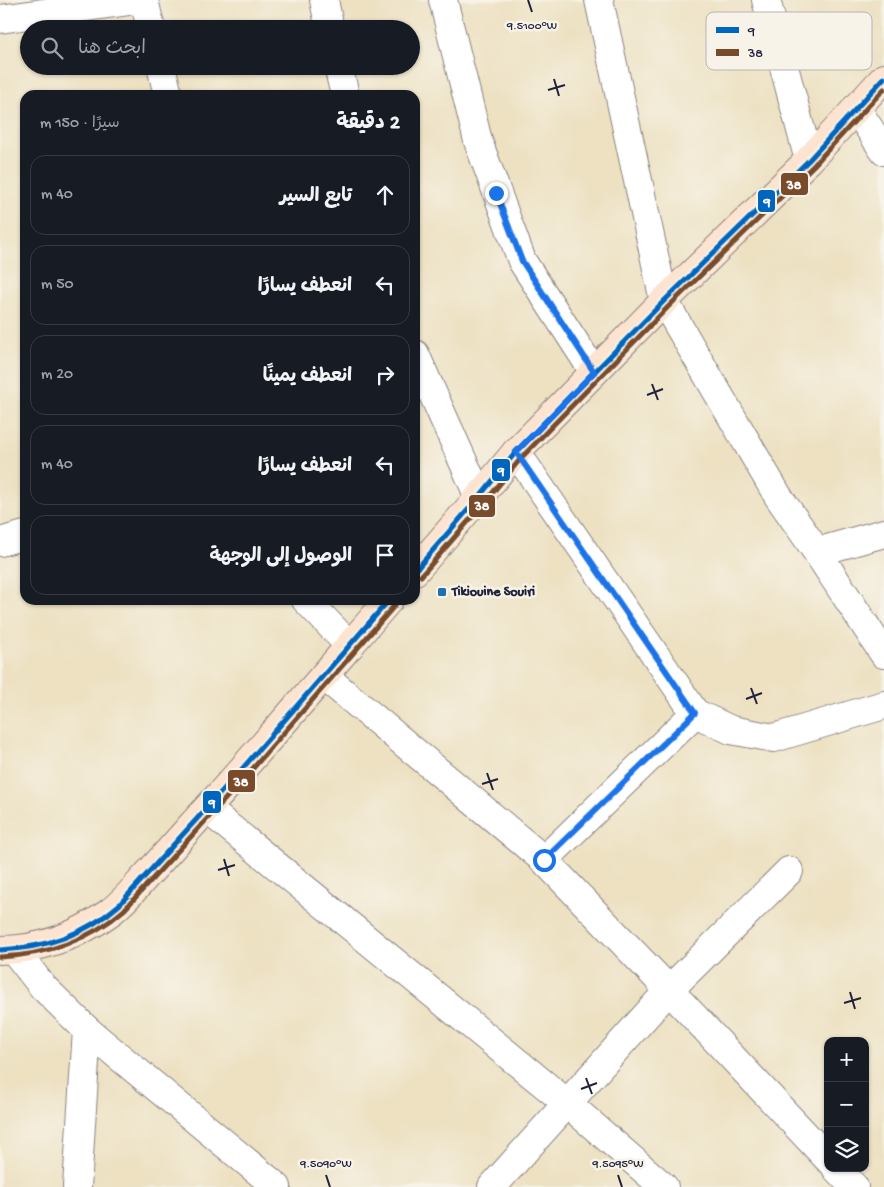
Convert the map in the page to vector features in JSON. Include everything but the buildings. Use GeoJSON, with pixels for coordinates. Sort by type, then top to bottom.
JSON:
{"type":"FeatureCollection","features":[{"type":"Feature","properties":{"kind":"street"},"geometry":{"type":"LineString","coordinates":[[0,19],[69,4],[137,0]]}},
{"type":"Feature","properties":{"kind":"street"},"geometry":{"type":"LineString","coordinates":[[144,0],[149,20]]}},
{"type":"Feature","properties":{"kind":"street"},"geometry":{"type":"LineString","coordinates":[[324,0],[328,20]]}},
{"type":"Feature","properties":{"kind":"street"},"geometry":{"type":"LineString","coordinates":[[443,0],[478,141],[522,261],[594,372]]}},
{"type":"Feature","properties":{"kind":"street"},"geometry":{"type":"LineString","coordinates":[[599,0],[664,301],[778,496],[884,654]]}},
{"type":"Feature","properties":{"kind":"street"},"geometry":{"type":"LineString","coordinates":[[785,70],[809,160]]}},
{"type":"Feature","properties":{"kind":"street"},"geometry":{"type":"LineString","coordinates":[[163,75],[167,90]]}},
{"type":"Feature","properties":{"kind":"street"},"geometry":{"type":"LineString","coordinates":[[340,75],[344,90]]}},
{"type":"Feature","properties":{"kind":"street"},"geometry":{"type":"LineString","coordinates":[[420,565],[516,452],[664,301],[809,160],[884,78]]}},
{"type":"Feature","properties":{"kind":"street"},"geometry":{"type":"LineString","coordinates":[[856,108],[884,151]]}},
{"type":"Feature","properties":{"kind":"street"},"geometry":{"type":"LineString","coordinates":[[420,365],[479,497]]}},
{"type":"Feature","properties":{"kind":"street"},"geometry":{"type":"LineString","coordinates":[[516,452],[695,713],[731,730],[774,738],[884,705]]}},
{"type":"Feature","properties":{"kind":"street"},"geometry":{"type":"LineString","coordinates":[[817,552],[884,533]]}},
{"type":"Feature","properties":{"kind":"street"},"geometry":{"type":"LineString","coordinates":[[0,542],[20,536]]}},
{"type":"Feature","properties":{"kind":"street"},"geometry":{"type":"LineString","coordinates":[[311,605],[350,646]]}},
{"type":"Feature","properties":{"kind":"street"},"geometry":{"type":"LineString","coordinates":[[7,950],[48,944],[81,931],[110,912],[136,888],[207,809],[386,605]]}},
{"type":"Feature","properties":{"kind":"street"},"geometry":{"type":"LineString","coordinates":[[324,676],[544,860],[824,1155]]}},
{"type":"Feature","properties":{"kind":"street"},"geometry":{"type":"LineString","coordinates":[[544,860],[695,713]]}},
{"type":"Feature","properties":{"kind":"street"},"geometry":{"type":"LineString","coordinates":[[207,809],[567,1103],[664,1187]]}},
{"type":"Feature","properties":{"kind":"street"},"geometry":{"type":"LineString","coordinates":[[492,1187],[669,990],[789,872]]}},
{"type":"Feature","properties":{"kind":"street"},"geometry":{"type":"LineString","coordinates":[[7,950],[87,1030],[277,1187]]}},
{"type":"Feature","properties":{"kind":"street"},"geometry":{"type":"LineString","coordinates":[[77,1187],[87,1030]]}},
{"type":"Feature","properties":{"kind":"street"},"geometry":{"type":"LineString","coordinates":[[840,1172],[854,1187]]}},
{"type":"Feature","properties":{"kind":"transit line","name":"9"},"geometry":{"type":"LineString","coordinates":[[420,565],[516,452],[664,301],[809,160],[884,78]]}},
{"type":"Feature","properties":{"kind":"transit line","name":"38"},"geometry":{"type":"LineString","coordinates":[[421,576],[522,457],[669,306],[814,165],[884,89]]}},
{"type":"Feature","properties":{"kind":"transit line","name":"9"},"geometry":{"type":"LineString","coordinates":[[0,950],[33,946],[64,938],[93,924],[119,905],[242,769],[385,605]]}},
{"type":"Feature","properties":{"kind":"transit line","name":"38"},"geometry":{"type":"LineString","coordinates":[[0,957],[34,953],[82,938],[111,921],[124,910],[248,774],[395,605]]}},
{"type":"Feature","properties":{"kind":"place","name":"Tikiouine Souiri"},"geometry":{"type":"Point","coordinates":[442,592]}},
{"type":"Feature","properties":{"kind":"route"},"geometry":{"type":"LineString","coordinates":[[496,193],[522,261],[594,372],[516,452],[695,713],[544,860]]}}]}
